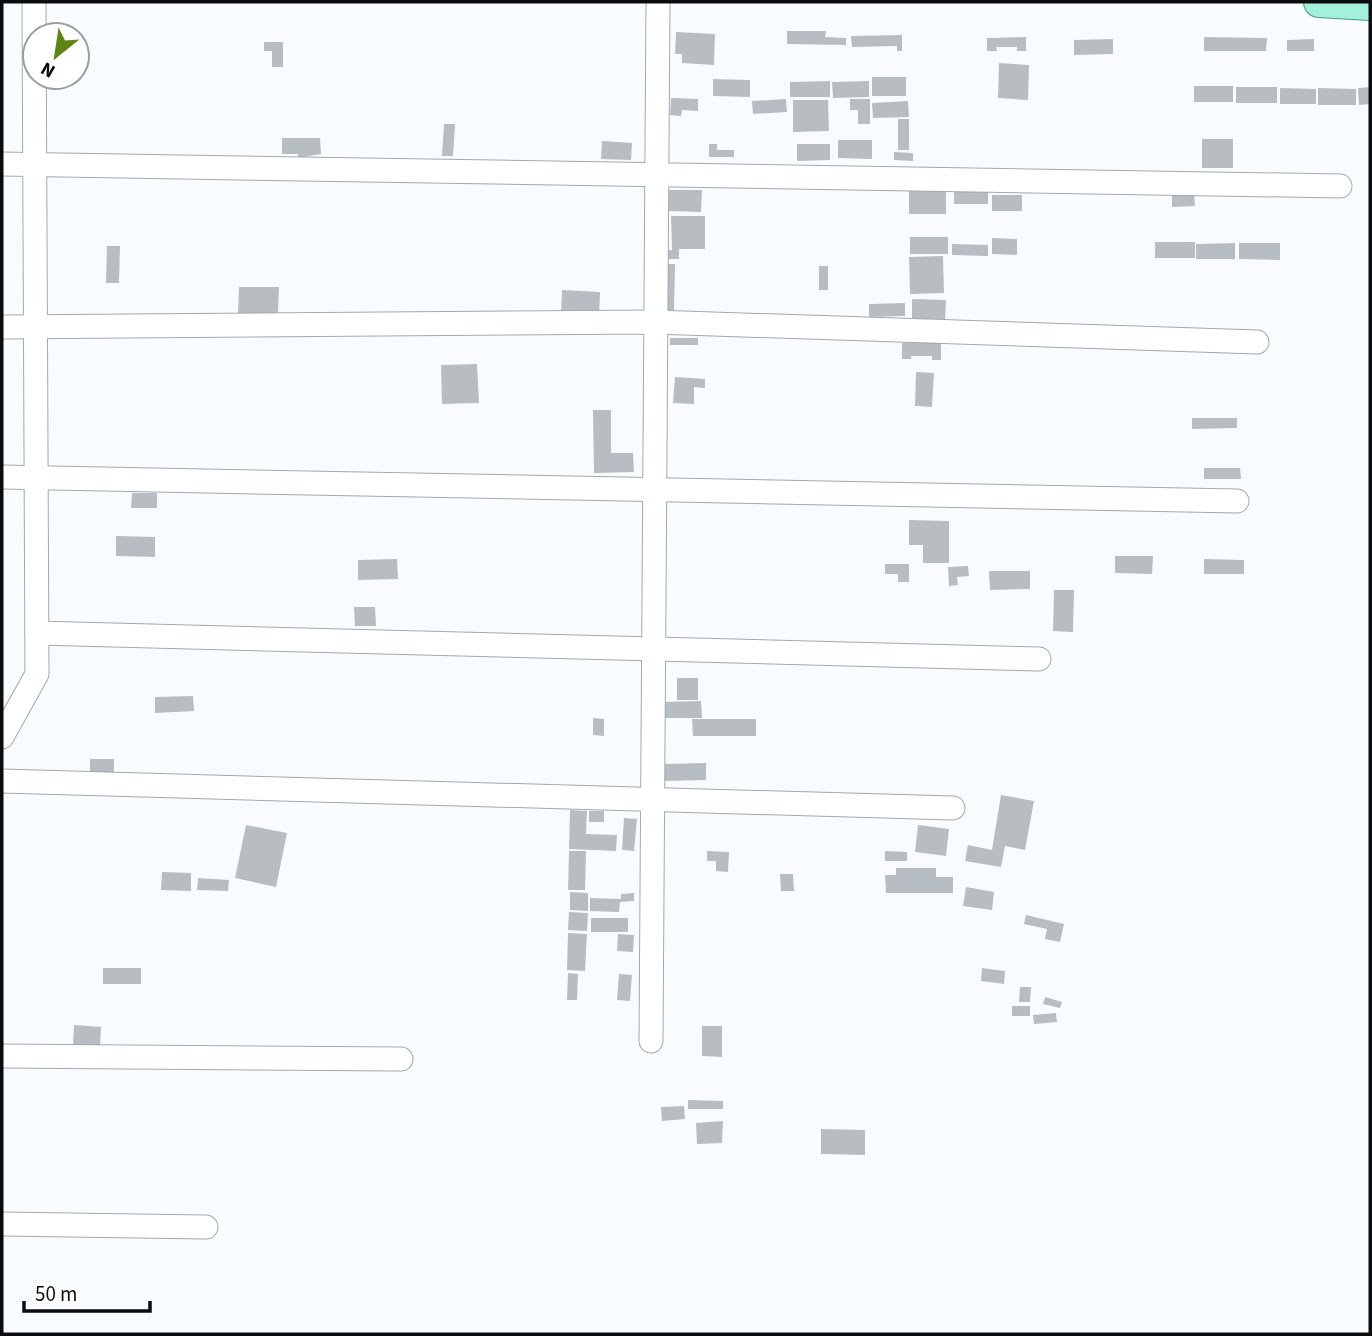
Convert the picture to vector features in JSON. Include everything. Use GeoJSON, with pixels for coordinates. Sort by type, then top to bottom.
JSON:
{"type":"FeatureCollection","features":[{"type":"Feature","properties":{"kind":"main road"},"geometry":{"type":"LineString","coordinates":[[1319,2],[1370,5]]}},
{"type":"Feature","properties":{"kind":"street"},"geometry":{"type":"LineString","coordinates":[[2,737],[37,674],[34,2]]}},
{"type":"Feature","properties":{"kind":"street"},"geometry":{"type":"LineString","coordinates":[[651,1041],[657,2]]}},
{"type":"Feature","properties":{"kind":"street"},"geometry":{"type":"LineString","coordinates":[[2,164],[1340,186]]}},
{"type":"Feature","properties":{"kind":"street"},"geometry":{"type":"LineString","coordinates":[[2,327],[654,322],[1258,342]]}},
{"type":"Feature","properties":{"kind":"street"},"geometry":{"type":"LineString","coordinates":[[2,477],[1237,501]]}},
{"type":"Feature","properties":{"kind":"street"},"geometry":{"type":"LineString","coordinates":[[37,633],[1039,659]]}},
{"type":"Feature","properties":{"kind":"street"},"geometry":{"type":"LineString","coordinates":[[2,781],[953,808]]}},
{"type":"Feature","properties":{"kind":"street"},"geometry":{"type":"LineString","coordinates":[[2,1056],[401,1059]]}},
{"type":"Feature","properties":{"kind":"street"},"geometry":{"type":"LineString","coordinates":[[2,1224],[206,1227]]}},
{"type":"Feature","properties":{"kind":"building"},"geometry":{"type":"Polygon","coordinates":[[[787,31],[826,31],[825,37],[846,38],[846,45],[787,44],[787,31]]]}},
{"type":"Feature","properties":{"kind":"building"},"geometry":{"type":"Polygon","coordinates":[[[676,32],[715,34],[714,65],[682,63],[682,54],[675,54],[676,32]]]}},
{"type":"Feature","properties":{"kind":"building"},"geometry":{"type":"Polygon","coordinates":[[[902,35],[902,51],[897,51],[897,46],[852,47],[851,36],[902,35]]]}},
{"type":"Feature","properties":{"kind":"building"},"geometry":{"type":"Polygon","coordinates":[[[1026,37],[1026,51],[1017,51],[1017,47],[996,47],[997,51],[987,51],[987,38],[1026,37]]]}},
{"type":"Feature","properties":{"kind":"building"},"geometry":{"type":"Polygon","coordinates":[[[1204,37],[1267,38],[1266,51],[1204,51],[1204,37]]]}},
{"type":"Feature","properties":{"kind":"building"},"geometry":{"type":"Polygon","coordinates":[[[1113,39],[1113,54],[1074,55],[1074,40],[1113,39]]]}},
{"type":"Feature","properties":{"kind":"building"},"geometry":{"type":"Polygon","coordinates":[[[1314,39],[1314,51],[1287,51],[1287,40],[1314,39]]]}},
{"type":"Feature","properties":{"kind":"building"},"geometry":{"type":"Polygon","coordinates":[[[264,42],[283,42],[283,67],[272,67],[272,51],[264,51],[264,42]]]}},
{"type":"Feature","properties":{"kind":"building"},"geometry":{"type":"Polygon","coordinates":[[[999,63],[1029,65],[1028,100],[998,98],[999,63]]]}},
{"type":"Feature","properties":{"kind":"building"},"geometry":{"type":"Polygon","coordinates":[[[872,77],[906,77],[906,96],[872,96],[872,77]]]}},
{"type":"Feature","properties":{"kind":"building"},"geometry":{"type":"Polygon","coordinates":[[[713,79],[750,80],[750,97],[713,96],[713,79]]]}},
{"type":"Feature","properties":{"kind":"building"},"geometry":{"type":"Polygon","coordinates":[[[830,81],[830,97],[790,97],[790,82],[830,81]]]}},
{"type":"Feature","properties":{"kind":"building"},"geometry":{"type":"Polygon","coordinates":[[[869,81],[869,97],[833,98],[832,82],[869,81]]]}},
{"type":"Feature","properties":{"kind":"building"},"geometry":{"type":"Polygon","coordinates":[[[1194,86],[1233,86],[1233,102],[1194,102],[1194,86]]]}},
{"type":"Feature","properties":{"kind":"building"},"geometry":{"type":"Polygon","coordinates":[[[1236,87],[1277,87],[1277,103],[1236,103],[1236,87]]]}},
{"type":"Feature","properties":{"kind":"building"},"geometry":{"type":"Polygon","coordinates":[[[1370,87],[1370,104],[1359,105],[1358,88],[1370,87]]]}},
{"type":"Feature","properties":{"kind":"building"},"geometry":{"type":"Polygon","coordinates":[[[1280,88],[1316,89],[1316,104],[1280,104],[1280,88]]]}},
{"type":"Feature","properties":{"kind":"building"},"geometry":{"type":"Polygon","coordinates":[[[1318,88],[1356,89],[1356,105],[1318,105],[1318,88]]]}},
{"type":"Feature","properties":{"kind":"building"},"geometry":{"type":"Polygon","coordinates":[[[671,98],[698,99],[698,111],[682,110],[681,116],[670,115],[671,98]]]}},
{"type":"Feature","properties":{"kind":"building"},"geometry":{"type":"Polygon","coordinates":[[[786,99],[787,112],[753,114],[752,101],[786,99]]]}},
{"type":"Feature","properties":{"kind":"building"},"geometry":{"type":"Polygon","coordinates":[[[850,99],[870,99],[870,124],[858,124],[858,110],[850,110],[850,99]]]}},
{"type":"Feature","properties":{"kind":"building"},"geometry":{"type":"Polygon","coordinates":[[[793,100],[828,100],[829,131],[793,132],[793,100]]]}},
{"type":"Feature","properties":{"kind":"building"},"geometry":{"type":"Polygon","coordinates":[[[908,101],[909,117],[873,118],[872,103],[908,101]]]}},
{"type":"Feature","properties":{"kind":"building"},"geometry":{"type":"Polygon","coordinates":[[[898,119],[909,119],[909,150],[898,150],[898,119]]]}},
{"type":"Feature","properties":{"kind":"building"},"geometry":{"type":"Polygon","coordinates":[[[444,124],[455,124],[453,156],[442,156],[444,124]]]}},
{"type":"Feature","properties":{"kind":"building"},"geometry":{"type":"Polygon","coordinates":[[[282,138],[320,138],[321,154],[298,158],[298,154],[282,154],[282,138]]]}},
{"type":"Feature","properties":{"kind":"building"},"geometry":{"type":"Polygon","coordinates":[[[1202,139],[1233,139],[1233,168],[1202,168],[1202,139]]]}},
{"type":"Feature","properties":{"kind":"building"},"geometry":{"type":"Polygon","coordinates":[[[838,140],[872,140],[872,159],[838,158],[838,140]]]}},
{"type":"Feature","properties":{"kind":"building"},"geometry":{"type":"Polygon","coordinates":[[[602,141],[632,143],[631,160],[601,159],[602,141]]]}},
{"type":"Feature","properties":{"kind":"building"},"geometry":{"type":"Polygon","coordinates":[[[709,144],[717,144],[717,150],[734,150],[734,157],[709,157],[709,144]]]}},
{"type":"Feature","properties":{"kind":"building"},"geometry":{"type":"Polygon","coordinates":[[[797,144],[830,144],[830,160],[797,161],[797,144]]]}},
{"type":"Feature","properties":{"kind":"building"},"geometry":{"type":"Polygon","coordinates":[[[894,152],[913,153],[913,161],[894,160],[894,152]]]}},
{"type":"Feature","properties":{"kind":"building"},"geometry":{"type":"Polygon","coordinates":[[[667,190],[702,190],[701,212],[667,211],[667,190]]]}},
{"type":"Feature","properties":{"kind":"building"},"geometry":{"type":"Polygon","coordinates":[[[909,191],[946,191],[946,214],[909,214],[909,191]]]}},
{"type":"Feature","properties":{"kind":"building"},"geometry":{"type":"Polygon","coordinates":[[[954,191],[988,191],[988,204],[954,204],[954,191]]]}},
{"type":"Feature","properties":{"kind":"building"},"geometry":{"type":"Polygon","coordinates":[[[1194,194],[1195,206],[1172,207],[1172,195],[1194,194]]]}},
{"type":"Feature","properties":{"kind":"building"},"geometry":{"type":"Polygon","coordinates":[[[992,195],[1022,195],[1022,211],[992,211],[992,195]]]}},
{"type":"Feature","properties":{"kind":"building"},"geometry":{"type":"Polygon","coordinates":[[[671,216],[705,216],[705,249],[679,249],[679,259],[662,259],[662,250],[672,250],[671,216]]]}},
{"type":"Feature","properties":{"kind":"building"},"geometry":{"type":"Polygon","coordinates":[[[910,237],[948,237],[948,254],[910,254],[910,237]]]}},
{"type":"Feature","properties":{"kind":"building"},"geometry":{"type":"Polygon","coordinates":[[[992,238],[1017,239],[1017,255],[992,254],[992,238]]]}},
{"type":"Feature","properties":{"kind":"building"},"geometry":{"type":"Polygon","coordinates":[[[1155,242],[1195,242],[1195,258],[1155,258],[1155,242]]]}},
{"type":"Feature","properties":{"kind":"building"},"geometry":{"type":"Polygon","coordinates":[[[1235,243],[1235,259],[1196,259],[1196,244],[1235,243]]]}},
{"type":"Feature","properties":{"kind":"building"},"geometry":{"type":"Polygon","coordinates":[[[1239,243],[1280,243],[1280,260],[1239,259],[1239,243]]]}},
{"type":"Feature","properties":{"kind":"building"},"geometry":{"type":"Polygon","coordinates":[[[952,244],[988,245],[988,256],[952,255],[952,244]]]}},
{"type":"Feature","properties":{"kind":"building"},"geometry":{"type":"Polygon","coordinates":[[[107,246],[120,246],[119,283],[106,283],[107,246]]]}},
{"type":"Feature","properties":{"kind":"building"},"geometry":{"type":"Polygon","coordinates":[[[943,256],[944,293],[910,294],[909,257],[943,256]]]}},
{"type":"Feature","properties":{"kind":"building"},"geometry":{"type":"Polygon","coordinates":[[[662,264],[675,264],[674,312],[661,312],[662,264]]]}},
{"type":"Feature","properties":{"kind":"building"},"geometry":{"type":"Polygon","coordinates":[[[819,266],[828,266],[828,290],[819,290],[819,266]]]}},
{"type":"Feature","properties":{"kind":"building"},"geometry":{"type":"Polygon","coordinates":[[[239,287],[279,287],[278,314],[238,313],[239,287]]]}},
{"type":"Feature","properties":{"kind":"building"},"geometry":{"type":"Polygon","coordinates":[[[562,290],[600,292],[599,317],[561,315],[562,290]]]}},
{"type":"Feature","properties":{"kind":"building"},"geometry":{"type":"Polygon","coordinates":[[[912,299],[946,300],[945,322],[912,321],[912,299]]]}},
{"type":"Feature","properties":{"kind":"building"},"geometry":{"type":"Polygon","coordinates":[[[905,303],[905,316],[869,317],[869,304],[905,303]]]}},
{"type":"Feature","properties":{"kind":"building"},"geometry":{"type":"Polygon","coordinates":[[[670,338],[698,338],[698,345],[670,345],[670,338]]]}},
{"type":"Feature","properties":{"kind":"building"},"geometry":{"type":"Polygon","coordinates":[[[902,343],[941,343],[941,360],[932,360],[932,356],[902,359],[902,343]]]}},
{"type":"Feature","properties":{"kind":"building"},"geometry":{"type":"Polygon","coordinates":[[[477,364],[479,403],[442,404],[441,365],[477,364]]]}},
{"type":"Feature","properties":{"kind":"building"},"geometry":{"type":"Polygon","coordinates":[[[916,372],[934,373],[932,407],[915,406],[916,372]]]}},
{"type":"Feature","properties":{"kind":"building"},"geometry":{"type":"Polygon","coordinates":[[[675,377],[705,379],[705,388],[694,387],[694,404],[673,403],[675,377]]]}},
{"type":"Feature","properties":{"kind":"building"},"geometry":{"type":"Polygon","coordinates":[[[593,410],[611,410],[611,453],[633,453],[634,472],[594,473],[593,410]]]}},
{"type":"Feature","properties":{"kind":"building"},"geometry":{"type":"Polygon","coordinates":[[[1192,418],[1237,418],[1237,428],[1192,429],[1192,418]]]}},
{"type":"Feature","properties":{"kind":"building"},"geometry":{"type":"Polygon","coordinates":[[[1204,468],[1240,468],[1241,479],[1204,479],[1204,468]]]}},
{"type":"Feature","properties":{"kind":"building"},"geometry":{"type":"Polygon","coordinates":[[[132,493],[157,493],[157,508],[131,508],[132,493]]]}},
{"type":"Feature","properties":{"kind":"building"},"geometry":{"type":"Polygon","coordinates":[[[909,520],[949,521],[949,563],[923,563],[923,545],[909,545],[909,520]]]}},
{"type":"Feature","properties":{"kind":"building"},"geometry":{"type":"Polygon","coordinates":[[[116,536],[155,537],[155,557],[116,556],[116,536]]]}},
{"type":"Feature","properties":{"kind":"building"},"geometry":{"type":"Polygon","coordinates":[[[1115,556],[1153,556],[1152,574],[1115,573],[1115,556]]]}},
{"type":"Feature","properties":{"kind":"building"},"geometry":{"type":"Polygon","coordinates":[[[397,559],[398,579],[358,580],[358,560],[397,559]]]}},
{"type":"Feature","properties":{"kind":"building"},"geometry":{"type":"Polygon","coordinates":[[[1204,559],[1244,560],[1244,574],[1204,574],[1204,559]]]}},
{"type":"Feature","properties":{"kind":"building"},"geometry":{"type":"Polygon","coordinates":[[[885,564],[909,564],[909,582],[898,582],[898,574],[885,574],[885,564]]]}},
{"type":"Feature","properties":{"kind":"building"},"geometry":{"type":"Polygon","coordinates":[[[968,566],[969,576],[957,577],[958,585],[949,586],[948,567],[968,566]]]}},
{"type":"Feature","properties":{"kind":"building"},"geometry":{"type":"Polygon","coordinates":[[[989,571],[1030,571],[1030,589],[990,590],[989,571]]]}},
{"type":"Feature","properties":{"kind":"building"},"geometry":{"type":"Polygon","coordinates":[[[1054,590],[1074,590],[1073,632],[1053,631],[1054,590]]]}},
{"type":"Feature","properties":{"kind":"building"},"geometry":{"type":"Polygon","coordinates":[[[354,607],[375,607],[376,626],[355,626],[354,607]]]}},
{"type":"Feature","properties":{"kind":"building"},"geometry":{"type":"Polygon","coordinates":[[[677,678],[698,678],[698,700],[677,700],[677,678]]]}},
{"type":"Feature","properties":{"kind":"building"},"geometry":{"type":"Polygon","coordinates":[[[193,696],[194,711],[155,713],[155,697],[193,696]]]}},
{"type":"Feature","properties":{"kind":"building"},"geometry":{"type":"Polygon","coordinates":[[[701,701],[702,718],[661,718],[661,702],[701,701]]]}},
{"type":"Feature","properties":{"kind":"building"},"geometry":{"type":"Polygon","coordinates":[[[593,718],[604,719],[604,736],[593,735],[593,718]]]}},
{"type":"Feature","properties":{"kind":"building"},"geometry":{"type":"Polygon","coordinates":[[[692,719],[756,719],[756,736],[693,736],[692,719]]]}},
{"type":"Feature","properties":{"kind":"building"},"geometry":{"type":"Polygon","coordinates":[[[90,759],[114,759],[114,775],[90,775],[90,759]]]}},
{"type":"Feature","properties":{"kind":"building"},"geometry":{"type":"Polygon","coordinates":[[[706,763],[706,780],[664,781],[663,764],[706,763]]]}},
{"type":"Feature","properties":{"kind":"building"},"geometry":{"type":"Polygon","coordinates":[[[1001,795],[1034,801],[1025,850],[1005,846],[1001,867],[965,861],[968,845],[992,850],[1001,795]]]}},
{"type":"Feature","properties":{"kind":"building"},"geometry":{"type":"Polygon","coordinates":[[[570,810],[587,811],[586,834],[617,835],[616,851],[569,849],[570,810]]]}},
{"type":"Feature","properties":{"kind":"building"},"geometry":{"type":"Polygon","coordinates":[[[589,811],[604,811],[604,822],[589,822],[589,811]]]}},
{"type":"Feature","properties":{"kind":"building"},"geometry":{"type":"Polygon","coordinates":[[[624,818],[637,819],[634,851],[622,850],[624,818]]]}},
{"type":"Feature","properties":{"kind":"building"},"geometry":{"type":"Polygon","coordinates":[[[246,825],[287,833],[276,887],[235,878],[246,825]]]}},
{"type":"Feature","properties":{"kind":"building"},"geometry":{"type":"Polygon","coordinates":[[[918,825],[949,829],[946,856],[915,852],[918,825]]]}},
{"type":"Feature","properties":{"kind":"building"},"geometry":{"type":"Polygon","coordinates":[[[569,851],[586,851],[585,890],[568,890],[569,851]]]}},
{"type":"Feature","properties":{"kind":"building"},"geometry":{"type":"Polygon","coordinates":[[[707,851],[729,852],[728,872],[716,871],[716,861],[707,861],[707,851]]]}},
{"type":"Feature","properties":{"kind":"building"},"geometry":{"type":"Polygon","coordinates":[[[885,851],[907,852],[907,861],[885,861],[885,851]]]}},
{"type":"Feature","properties":{"kind":"building"},"geometry":{"type":"Polygon","coordinates":[[[896,868],[936,868],[936,877],[953,877],[953,893],[886,893],[885,875],[896,875],[896,868]]]}},
{"type":"Feature","properties":{"kind":"building"},"geometry":{"type":"Polygon","coordinates":[[[162,872],[191,873],[191,891],[161,890],[162,872]]]}},
{"type":"Feature","properties":{"kind":"building"},"geometry":{"type":"Polygon","coordinates":[[[780,874],[793,874],[794,891],[781,891],[780,874]]]}},
{"type":"Feature","properties":{"kind":"building"},"geometry":{"type":"Polygon","coordinates":[[[198,878],[229,880],[228,891],[197,890],[198,878]]]}},
{"type":"Feature","properties":{"kind":"building"},"geometry":{"type":"Polygon","coordinates":[[[966,887],[994,892],[992,910],[963,906],[966,887]]]}},
{"type":"Feature","properties":{"kind":"building"},"geometry":{"type":"Polygon","coordinates":[[[570,892],[588,893],[588,911],[570,910],[570,892]]]}},
{"type":"Feature","properties":{"kind":"building"},"geometry":{"type":"Polygon","coordinates":[[[634,893],[634,901],[620,902],[619,912],[590,911],[590,898],[621,899],[621,894],[634,893]]]}},
{"type":"Feature","properties":{"kind":"building"},"geometry":{"type":"Polygon","coordinates":[[[569,912],[588,913],[587,931],[568,930],[569,912]]]}},
{"type":"Feature","properties":{"kind":"building"},"geometry":{"type":"Polygon","coordinates":[[[1026,915],[1064,924],[1060,942],[1045,939],[1047,929],[1024,924],[1026,915]]]}},
{"type":"Feature","properties":{"kind":"building"},"geometry":{"type":"Polygon","coordinates":[[[591,918],[628,918],[628,932],[591,932],[591,918]]]}},
{"type":"Feature","properties":{"kind":"building"},"geometry":{"type":"Polygon","coordinates":[[[568,933],[587,934],[585,971],[567,970],[568,933]]]}},
{"type":"Feature","properties":{"kind":"building"},"geometry":{"type":"Polygon","coordinates":[[[618,934],[634,935],[633,952],[617,951],[618,934]]]}},
{"type":"Feature","properties":{"kind":"building"},"geometry":{"type":"Polygon","coordinates":[[[103,968],[141,968],[141,984],[103,984],[103,968]]]}},
{"type":"Feature","properties":{"kind":"building"},"geometry":{"type":"Polygon","coordinates":[[[982,968],[1005,971],[1004,984],[981,981],[982,968]]]}},
{"type":"Feature","properties":{"kind":"building"},"geometry":{"type":"Polygon","coordinates":[[[568,973],[578,974],[577,1000],[567,1000],[568,973]]]}},
{"type":"Feature","properties":{"kind":"building"},"geometry":{"type":"Polygon","coordinates":[[[619,974],[632,975],[630,1001],[617,1000],[619,974]]]}},
{"type":"Feature","properties":{"kind":"building"},"geometry":{"type":"Polygon","coordinates":[[[1020,987],[1031,987],[1030,1002],[1019,1002],[1020,987]]]}},
{"type":"Feature","properties":{"kind":"building"},"geometry":{"type":"Polygon","coordinates":[[[1045,997],[1062,1002],[1060,1008],[1043,1004],[1045,997]]]}},
{"type":"Feature","properties":{"kind":"building"},"geometry":{"type":"Polygon","coordinates":[[[1012,1006],[1030,1006],[1030,1016],[1012,1016],[1012,1006]]]}},
{"type":"Feature","properties":{"kind":"building"},"geometry":{"type":"Polygon","coordinates":[[[1056,1013],[1057,1022],[1034,1024],[1033,1015],[1056,1013]]]}},
{"type":"Feature","properties":{"kind":"building"},"geometry":{"type":"Polygon","coordinates":[[[74,1025],[101,1027],[100,1048],[73,1046],[74,1025]]]}},
{"type":"Feature","properties":{"kind":"building"},"geometry":{"type":"Polygon","coordinates":[[[702,1026],[722,1026],[722,1057],[702,1056],[702,1026]]]}},
{"type":"Feature","properties":{"kind":"building"},"geometry":{"type":"Polygon","coordinates":[[[688,1100],[723,1101],[723,1109],[688,1109],[688,1100]]]}},
{"type":"Feature","properties":{"kind":"building"},"geometry":{"type":"Polygon","coordinates":[[[684,1106],[685,1119],[662,1121],[661,1107],[684,1106]]]}},
{"type":"Feature","properties":{"kind":"building"},"geometry":{"type":"Polygon","coordinates":[[[723,1121],[722,1143],[697,1144],[696,1123],[723,1121]]]}},
{"type":"Feature","properties":{"kind":"building"},"geometry":{"type":"Polygon","coordinates":[[[821,1129],[865,1130],[865,1155],[821,1154],[821,1129]]]}}]}
